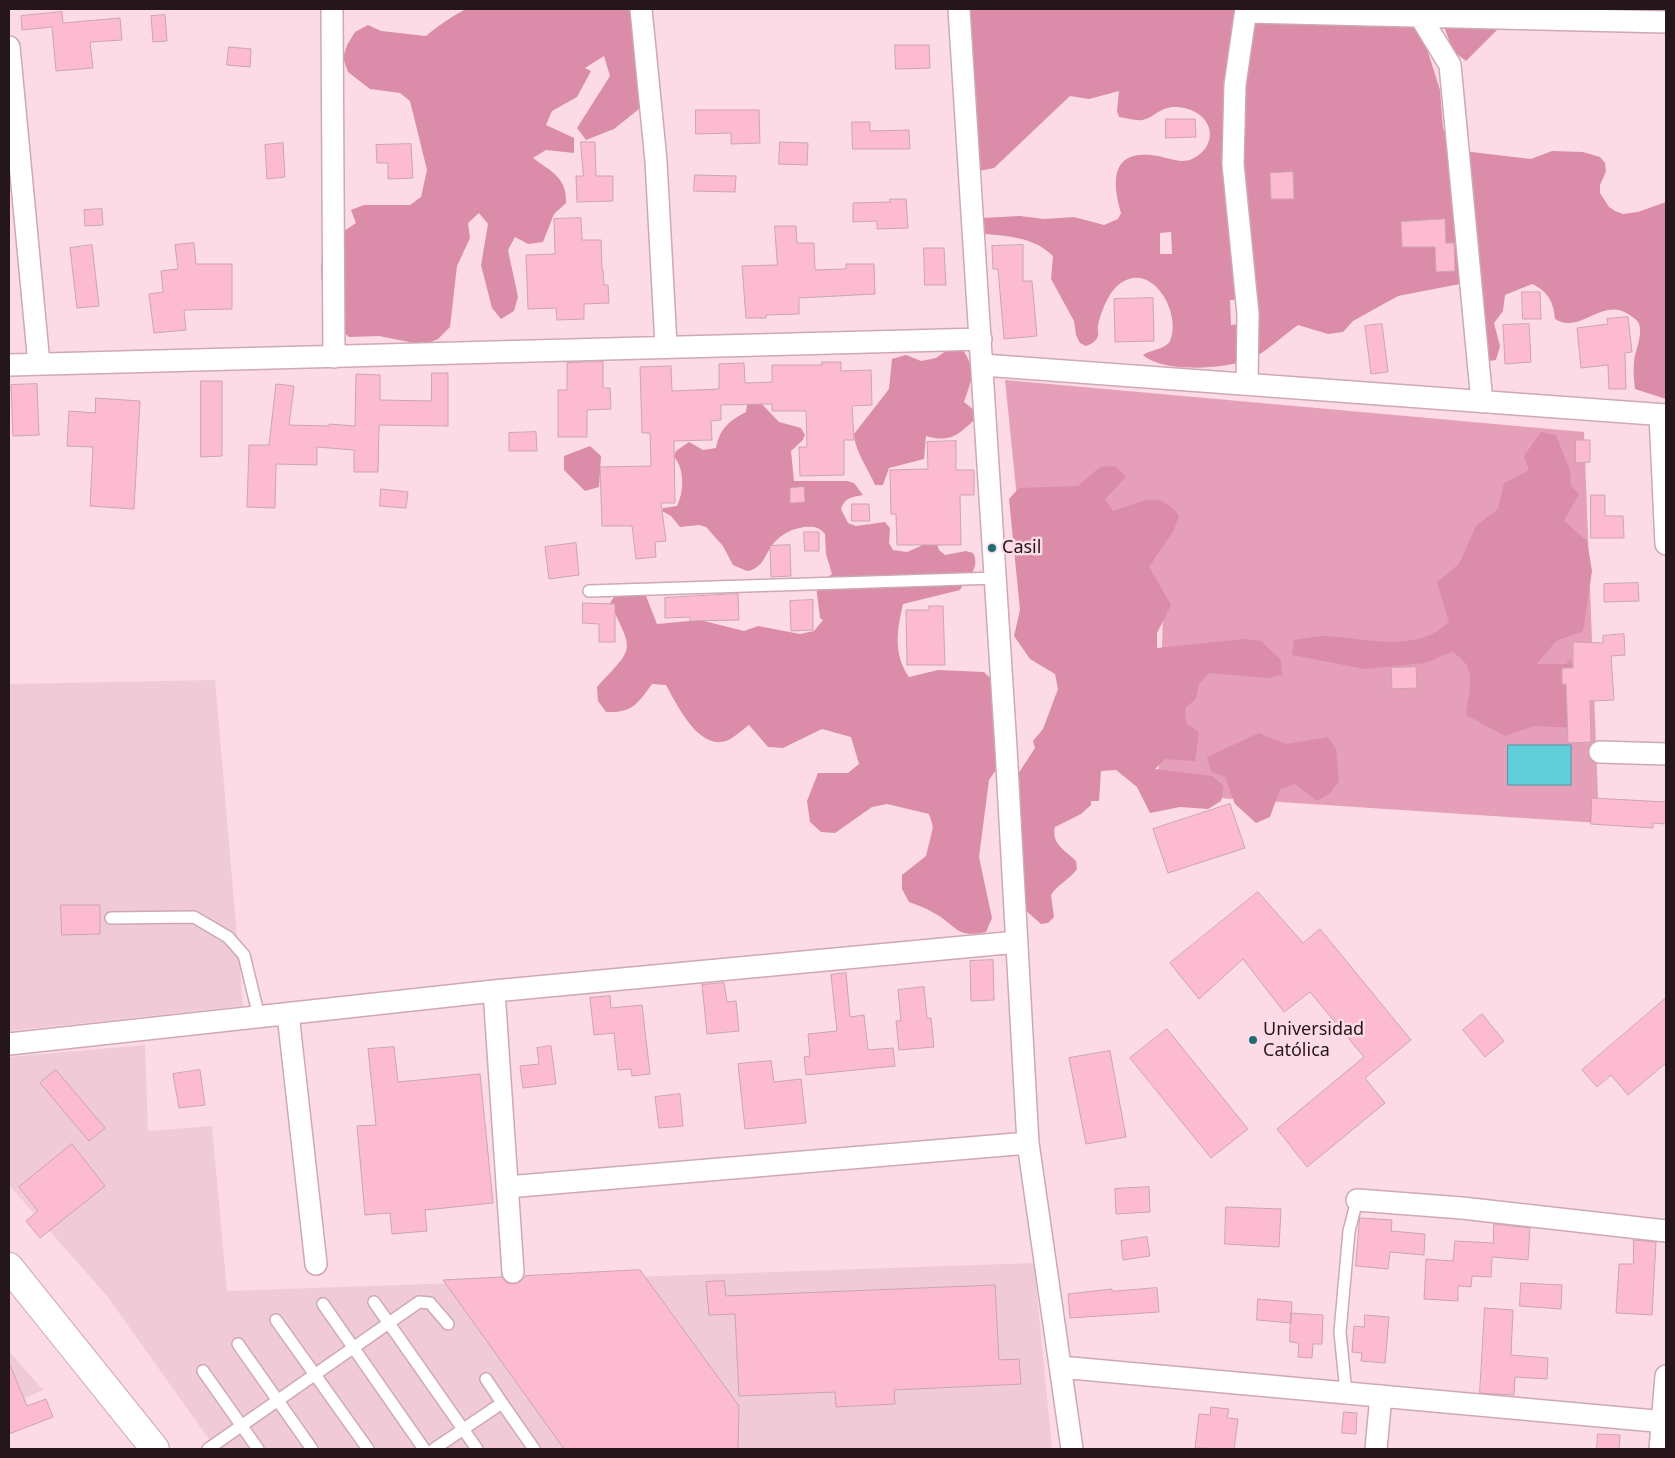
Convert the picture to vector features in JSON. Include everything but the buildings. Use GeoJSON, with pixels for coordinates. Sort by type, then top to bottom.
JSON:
{"type":"FeatureCollection","features":[{"type":"Feature","properties":{"kind":"main road"},"geometry":{"type":"LineString","coordinates":[[9,1266],[155,1449]]}},
{"type":"Feature","properties":{"kind":"street"},"geometry":{"type":"LineString","coordinates":[[332,9],[334,357]]}},
{"type":"Feature","properties":{"kind":"street"},"geometry":{"type":"LineString","coordinates":[[641,9],[656,161],[666,345]]}},
{"type":"Feature","properties":{"kind":"street"},"geometry":{"type":"LineString","coordinates":[[959,9],[996,578],[1028,1143],[1072,1449]]}},
{"type":"Feature","properties":{"kind":"street"},"geometry":{"type":"LineString","coordinates":[[1246,384],[1248,314],[1234,164],[1235,85],[1246,11],[1420,12],[1653,17]]}},
{"type":"Feature","properties":{"kind":"street"},"geometry":{"type":"LineString","coordinates":[[1420,12],[1450,65],[1482,402]]}},
{"type":"Feature","properties":{"kind":"street"},"geometry":{"type":"LineString","coordinates":[[9,47],[39,364]]}},
{"type":"Feature","properties":{"kind":"street"},"geometry":{"type":"LineString","coordinates":[[9,364],[334,357],[666,345],[981,339]]}},
{"type":"Feature","properties":{"kind":"street"},"geometry":{"type":"LineString","coordinates":[[983,365],[1663,415],[1666,544]]}},
{"type":"Feature","properties":{"kind":"street"},"geometry":{"type":"LineString","coordinates":[[1600,752],[1666,754]]}},
{"type":"Feature","properties":{"kind":"street"},"geometry":{"type":"LineString","coordinates":[[9,1044],[494,991],[1018,942]]}},
{"type":"Feature","properties":{"kind":"street"},"geometry":{"type":"LineString","coordinates":[[494,991],[513,1272]]}},
{"type":"Feature","properties":{"kind":"street"},"geometry":{"type":"LineString","coordinates":[[288,1014],[316,1264]]}},
{"type":"Feature","properties":{"kind":"street"},"geometry":{"type":"LineString","coordinates":[[507,1187],[1028,1143]]}},
{"type":"Feature","properties":{"kind":"street"},"geometry":{"type":"LineString","coordinates":[[1357,1200],[1462,1208],[1666,1231]]}},
{"type":"Feature","properties":{"kind":"street"},"geometry":{"type":"LineString","coordinates":[[1060,1367],[1664,1421]]}},
{"type":"Feature","properties":{"kind":"street"},"geometry":{"type":"LineString","coordinates":[[1660,1449],[1664,1421],[1666,1376]]}},
{"type":"Feature","properties":{"kind":"street"},"geometry":{"type":"LineString","coordinates":[[1376,1449],[1381,1396]]}},
{"type":"Feature","properties":{"kind":"lane"},"geometry":{"type":"LineString","coordinates":[[589,591],[996,578]]}},
{"type":"Feature","properties":{"kind":"lane"},"geometry":{"type":"LineString","coordinates":[[111,918],[194,917],[228,937],[244,955],[258,1017]]}},
{"type":"Feature","properties":{"kind":"lane"},"geometry":{"type":"LineString","coordinates":[[1346,1393],[1340,1332],[1348,1231],[1357,1200]]}},
{"type":"Feature","properties":{"kind":"lane"},"geometry":{"type":"LineString","coordinates":[[208,1449],[419,1302],[426,1301],[448,1324]]}},
{"type":"Feature","properties":{"kind":"lane"},"geometry":{"type":"LineString","coordinates":[[374,1302],[477,1449]]}},
{"type":"Feature","properties":{"kind":"lane"},"geometry":{"type":"LineString","coordinates":[[323,1304],[424,1449]]}},
{"type":"Feature","properties":{"kind":"lane"},"geometry":{"type":"LineString","coordinates":[[276,1320],[368,1449]]}},
{"type":"Feature","properties":{"kind":"lane"},"geometry":{"type":"LineString","coordinates":[[238,1344],[312,1449]]}},
{"type":"Feature","properties":{"kind":"lane"},"geometry":{"type":"LineString","coordinates":[[203,1371],[258,1449]]}},
{"type":"Feature","properties":{"kind":"lane"},"geometry":{"type":"LineString","coordinates":[[486,1379],[534,1449]]}},
{"type":"Feature","properties":{"kind":"lane"},"geometry":{"type":"LineString","coordinates":[[434,1449],[502,1403]]}},
{"type":"Feature","properties":{"kind":"shaded area"},"geometry":{"type":"Polygon","coordinates":[[[466,9],[641,9],[649,101],[614,129],[586,140],[577,128],[610,76],[604,56],[585,68],[591,71],[577,97],[552,111],[546,125],[574,138],[574,153],[546,150],[533,158],[561,181],[566,194],[566,203],[554,214],[543,242],[528,244],[515,237],[508,250],[518,297],[514,311],[501,319],[492,308],[481,265],[488,224],[479,213],[468,223],[470,238],[457,266],[450,327],[438,339],[424,345],[379,336],[349,337],[336,321],[326,302],[322,281],[322,260],[329,229],[344,231],[356,223],[351,210],[364,205],[410,205],[421,197],[427,170],[410,101],[400,93],[370,89],[348,72],[343,58],[347,45],[355,32],[368,25],[381,31],[426,36],[445,21],[466,9]]]}},
{"type":"Feature","properties":{"kind":"shaded area"},"geometry":{"type":"Polygon","coordinates":[[[951,9],[1266,9],[1401,21],[1416,28],[1427,49],[1440,90],[1443,128],[1450,144],[1463,151],[1531,159],[1552,151],[1583,152],[1600,157],[1605,163],[1606,171],[1600,185],[1600,193],[1609,207],[1615,211],[1623,214],[1638,212],[1666,202],[1666,399],[1635,389],[1634,362],[1640,333],[1639,324],[1636,319],[1619,310],[1609,310],[1573,323],[1564,323],[1555,319],[1552,303],[1546,294],[1532,284],[1505,295],[1503,311],[1494,323],[1500,346],[1496,360],[1489,361],[1483,334],[1485,319],[1483,296],[1480,289],[1465,283],[1398,296],[1353,321],[1343,332],[1328,334],[1298,325],[1268,349],[1248,360],[1224,366],[1194,368],[1164,365],[1152,361],[1143,355],[1162,348],[1170,341],[1173,331],[1170,308],[1158,288],[1140,278],[1129,279],[1117,286],[1108,298],[1098,326],[1097,338],[1086,346],[1080,343],[1076,335],[1074,321],[1051,279],[1053,256],[1029,241],[984,234],[981,218],[1020,216],[1044,219],[1074,217],[1104,225],[1118,219],[1121,213],[1116,188],[1116,177],[1118,168],[1123,161],[1131,157],[1143,155],[1179,161],[1192,159],[1206,147],[1210,132],[1207,124],[1195,112],[1176,107],[1170,107],[1142,120],[1119,117],[1117,111],[1119,91],[1089,99],[1070,96],[994,168],[979,171],[951,9]],[[1293,172],[1270,173],[1271,199],[1294,199],[1293,172]],[[1429,220],[1401,222],[1402,247],[1429,247],[1445,220],[1429,220]],[[1171,232],[1160,233],[1160,254],[1172,254],[1171,232]],[[1454,243],[1435,244],[1436,272],[1455,271],[1454,243]],[[1242,299],[1230,300],[1231,325],[1243,324],[1242,299]]]}},
{"type":"Feature","properties":{"kind":"shaded area"},"geometry":{"type":"Polygon","coordinates":[[[1428,9],[1499,28],[1466,61],[1453,51],[1445,29],[1428,9]]]}},
{"type":"Feature","properties":{"kind":"shaded area"},"geometry":{"type":"Polygon","coordinates":[[[962,349],[970,363],[972,375],[964,402],[980,415],[956,435],[943,438],[926,436],[924,459],[889,468],[883,485],[875,485],[859,454],[854,434],[889,389],[892,359],[906,355],[921,361],[936,358],[947,350],[962,349]]]}},
{"type":"Feature","properties":{"kind":"shaded area"},"geometry":{"type":"Polygon","coordinates":[[[1005,380],[1584,432],[1599,823],[1158,794],[1163,614],[1020,528],[1005,380]]]}},
{"type":"Feature","properties":{"kind":"shaded area"},"geometry":{"type":"Polygon","coordinates":[[[758,400],[779,422],[801,428],[805,435],[802,441],[791,451],[794,481],[847,481],[854,483],[863,495],[850,498],[843,505],[841,509],[848,523],[856,526],[885,522],[890,528],[889,543],[893,550],[907,552],[921,546],[922,539],[934,535],[939,550],[945,555],[966,551],[973,553],[975,558],[974,568],[960,590],[903,604],[898,632],[898,651],[900,660],[909,677],[938,670],[984,672],[994,682],[1014,718],[1016,733],[1011,748],[989,780],[979,857],[992,918],[986,932],[968,934],[957,930],[931,911],[909,902],[902,889],[902,875],[926,856],[933,827],[929,814],[887,804],[872,807],[835,833],[821,832],[810,822],[807,801],[818,773],[848,773],[859,764],[851,737],[822,729],[783,748],[768,747],[749,725],[729,740],[716,742],[706,739],[689,723],[666,685],[652,684],[634,706],[622,711],[606,712],[598,701],[597,687],[618,664],[627,648],[623,631],[610,603],[618,591],[646,596],[657,624],[700,620],[744,631],[758,626],[800,634],[814,631],[823,620],[820,618],[816,585],[832,574],[826,554],[825,534],[821,530],[813,527],[804,527],[787,532],[773,544],[757,567],[747,571],[733,565],[723,546],[706,527],[699,525],[680,527],[671,516],[662,511],[663,508],[677,506],[681,494],[682,474],[674,457],[676,451],[689,442],[703,450],[716,448],[723,430],[730,422],[746,412],[747,405],[758,400]],[[804,487],[790,488],[791,503],[805,502],[804,487]]]}},
{"type":"Feature","properties":{"kind":"shaded area"},"geometry":{"type":"Polygon","coordinates":[[[1541,432],[1556,435],[1570,471],[1571,486],[1579,494],[1564,521],[1587,541],[1592,571],[1583,631],[1556,641],[1537,664],[1566,664],[1571,659],[1576,688],[1576,728],[1534,726],[1505,736],[1466,715],[1470,688],[1469,672],[1466,665],[1452,652],[1425,663],[1365,669],[1292,655],[1294,640],[1324,636],[1373,641],[1406,641],[1436,632],[1449,622],[1437,582],[1459,564],[1476,526],[1498,509],[1504,483],[1529,470],[1524,456],[1541,432]]]}},
{"type":"Feature","properties":{"kind":"shaded area"},"geometry":{"type":"Polygon","coordinates":[[[590,446],[601,456],[599,487],[585,491],[564,470],[564,456],[590,446]]]}},
{"type":"Feature","properties":{"kind":"shaded area"},"geometry":{"type":"Polygon","coordinates":[[[1115,466],[1126,477],[1105,499],[1113,511],[1149,500],[1157,500],[1172,507],[1179,516],[1174,530],[1149,567],[1171,605],[1157,633],[1157,648],[1245,639],[1261,641],[1281,660],[1282,675],[1268,678],[1209,673],[1199,684],[1196,699],[1185,708],[1186,723],[1199,732],[1195,761],[1165,759],[1155,769],[1212,776],[1224,786],[1221,801],[1208,809],[1180,807],[1150,813],[1137,787],[1116,770],[1101,771],[1099,801],[1091,801],[1091,805],[1081,814],[1055,827],[1054,833],[1057,842],[1076,861],[1077,869],[1051,895],[1054,917],[1048,923],[1041,924],[1024,909],[1018,774],[1035,748],[1033,741],[1043,729],[1058,689],[1055,674],[1030,659],[1014,636],[1020,610],[1009,499],[1019,488],[1078,486],[1100,467],[1115,466]]]}},
{"type":"Feature","properties":{"kind":"shaded area"},"geometry":{"type":"Polygon","coordinates":[[[215,680],[243,1006],[9,1031],[9,684],[215,680]]]}},
{"type":"Feature","properties":{"kind":"shaded area"},"geometry":{"type":"Polygon","coordinates":[[[1259,733],[1286,744],[1328,737],[1336,749],[1339,781],[1330,793],[1317,801],[1295,784],[1280,789],[1270,817],[1256,823],[1235,804],[1225,777],[1211,772],[1207,757],[1259,733]]]}},
{"type":"Feature","properties":{"kind":"shaded area"},"geometry":{"type":"Polygon","coordinates":[[[145,1045],[148,1131],[212,1126],[227,1291],[1034,1263],[1052,1449],[216,1449],[107,1296],[9,1185],[9,1057],[145,1045]]]}},
{"type":"Feature","properties":{"kind":"shaded area"},"geometry":{"type":"Polygon","coordinates":[[[9,1351],[43,1390],[9,1406],[9,1351]]]}},
{"type":"Feature","properties":{"kind":"water"},"geometry":{"type":"Polygon","coordinates":[[[1508,745],[1571,745],[1571,785],[1508,785],[1508,745]]]}},
{"type":"Feature","properties":{"kind":"place","name":"Casil"},"geometry":{"type":"Point","coordinates":[992,548]}},
{"type":"Feature","properties":{"kind":"place","name":"Universidad Católica"},"geometry":{"type":"Point","coordinates":[1253,1040]}}]}
